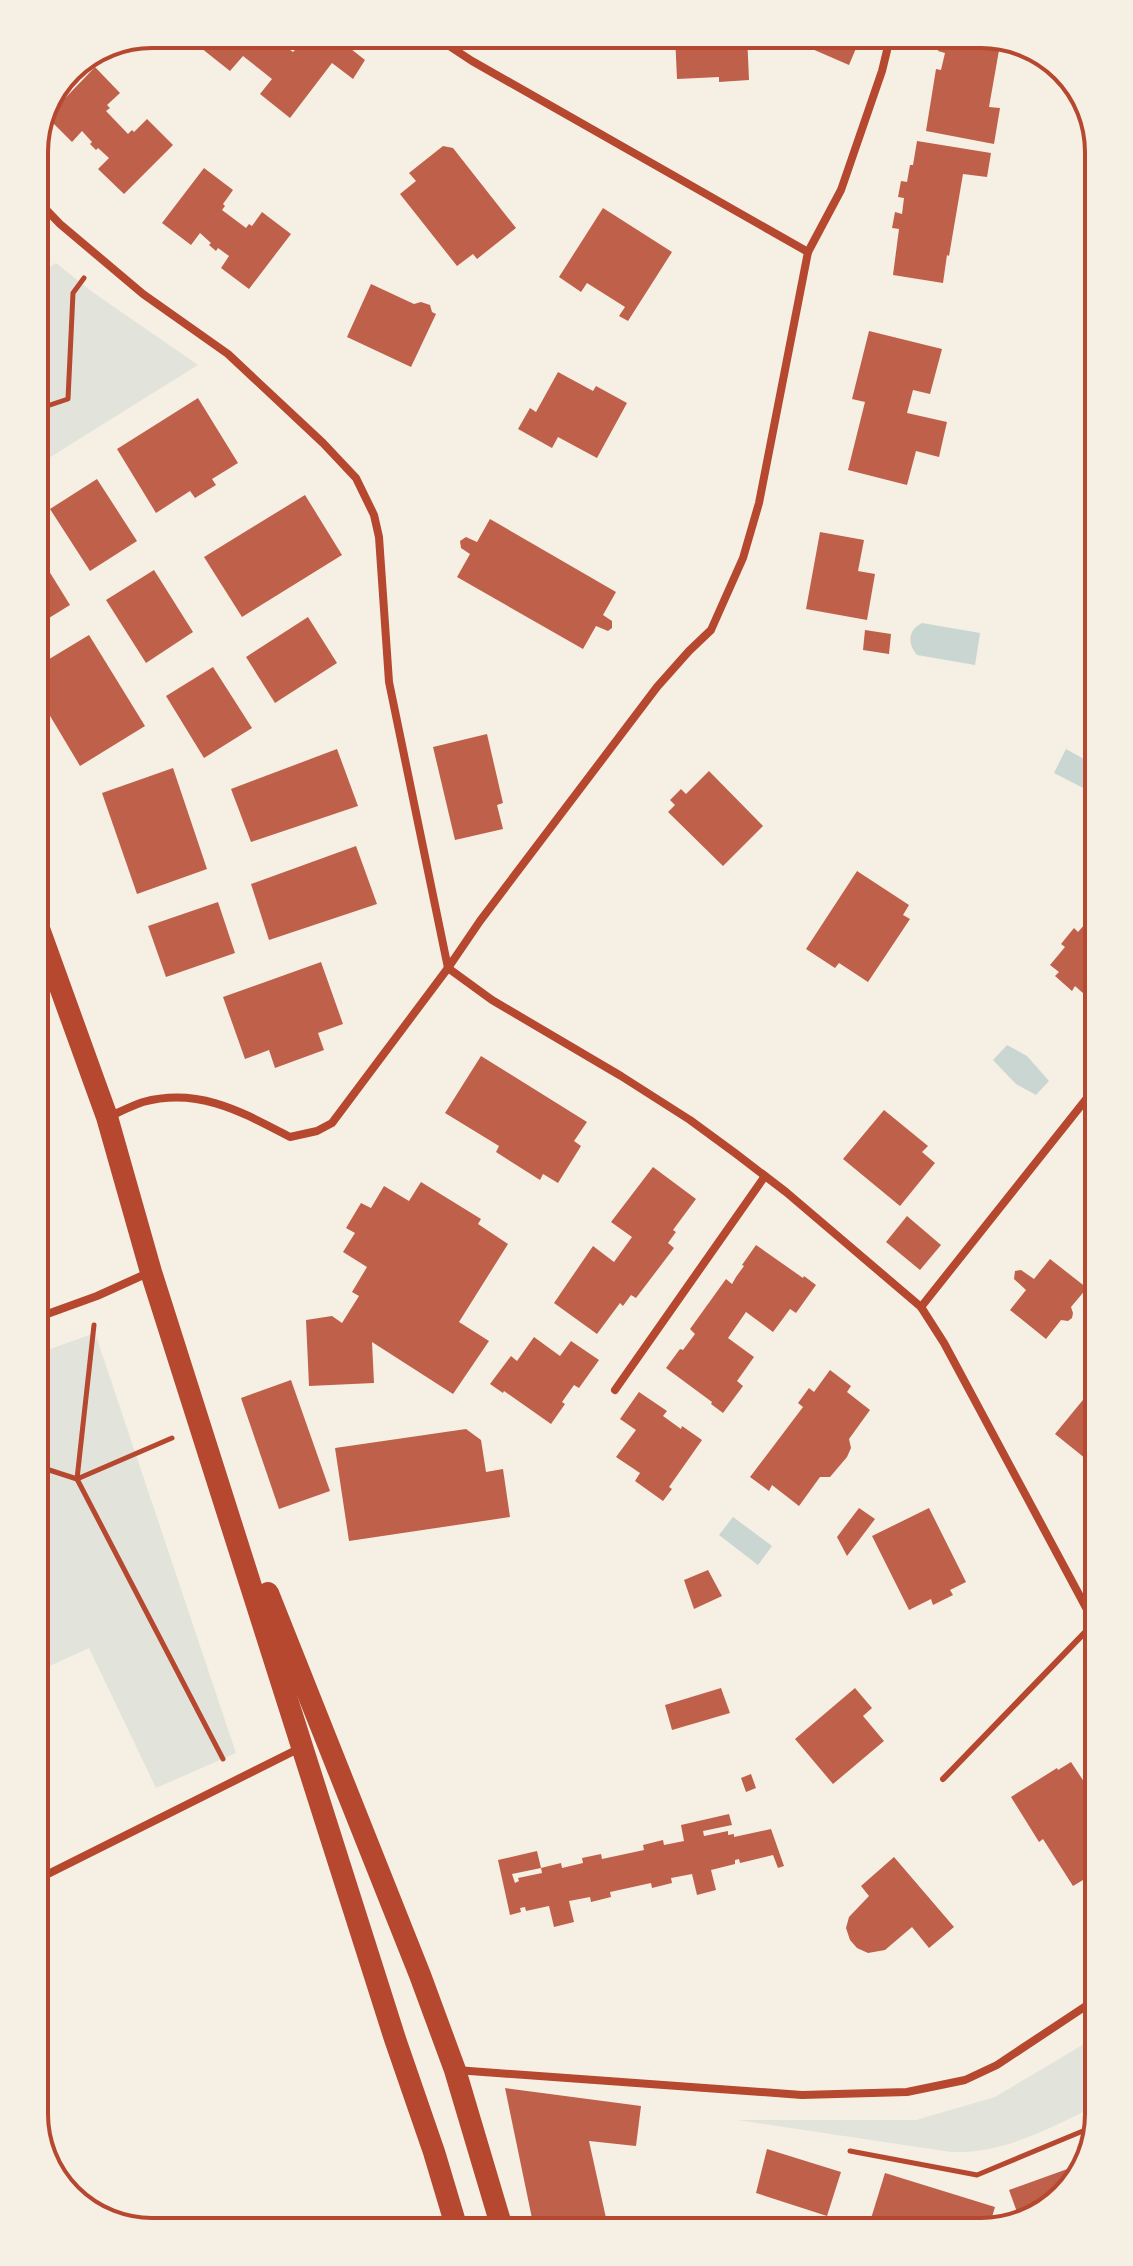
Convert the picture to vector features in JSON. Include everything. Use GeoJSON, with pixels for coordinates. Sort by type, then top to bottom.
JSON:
{"type":"FeatureCollection","features":[{"type":"Feature","properties":{"kind":"highway"},"geometry":{"type":"LineString","coordinates":[[48,954],[107,1117],[151,1272],[454,2218]]}},
{"type":"Feature","properties":{"kind":"highway"},"geometry":{"type":"LineString","coordinates":[[200,1425],[420,1975],[455,2070],[499,2218]]}},
{"type":"Feature","properties":{"kind":"street"},"geometry":{"type":"LineString","coordinates":[[453,48],[808,252]]}},
{"type":"Feature","properties":{"kind":"street"},"geometry":{"type":"LineString","coordinates":[[107,1117],[143,1102],[183,1096],[232,1107],[290,1137],[317,1131],[332,1123],[657,687],[711,630],[743,558],[759,503],[808,252],[841,190],[888,48]]}},
{"type":"Feature","properties":{"kind":"street"},"geometry":{"type":"LineString","coordinates":[[48,212],[143,294],[228,354],[356,478],[374,515],[379,537],[389,682],[448,968],[492,1000],[690,1120],[765,1176],[921,1307],[944,1343],[1085,1607]]}},
{"type":"Feature","properties":{"kind":"street"},"geometry":{"type":"LineString","coordinates":[[921,1307],[1085,1101]]}},
{"type":"Feature","properties":{"kind":"street"},"geometry":{"type":"LineString","coordinates":[[615,1390],[765,1176]]}},
{"type":"Feature","properties":{"kind":"street"},"geometry":{"type":"LineString","coordinates":[[48,1314],[151,1272]]}},
{"type":"Feature","properties":{"kind":"street"},"geometry":{"type":"LineString","coordinates":[[48,1874],[302,1746]]}},
{"type":"Feature","properties":{"kind":"street"},"geometry":{"type":"LineString","coordinates":[[455,2070],[775,2094],[907,2092],[965,2080],[997,2065],[1085,2007]]}},
{"type":"Feature","properties":{"kind":"lane"},"geometry":{"type":"LineString","coordinates":[[943,1779],[1085,1636]]}},
{"type":"Feature","properties":{"kind":"path"},"geometry":{"type":"LineString","coordinates":[[48,406],[68,399],[73,293],[100,258]]}},
{"type":"Feature","properties":{"kind":"path"},"geometry":{"type":"LineString","coordinates":[[97,1296],[77,1479],[234,1781]]}},
{"type":"Feature","properties":{"kind":"path"},"geometry":{"type":"LineString","coordinates":[[48,1470],[77,1479],[200,1425]]}},
{"type":"Feature","properties":{"kind":"path"},"geometry":{"type":"LineString","coordinates":[[850,2151],[977,2175],[1083,2131]]}},
{"type":"Feature","properties":{"kind":"shaded area"},"geometry":{"type":"Polygon","coordinates":[[[56,263],[198,365],[48,459],[48,269],[56,263]]]}},
{"type":"Feature","properties":{"kind":"shaded area"},"geometry":{"type":"Polygon","coordinates":[[[922,623],[980,633],[975,665],[917,655],[910,637],[922,623]]]}},
{"type":"Feature","properties":{"kind":"shaded area"},"geometry":{"type":"Polygon","coordinates":[[[1066,749],[1085,760],[1085,789],[1054,773],[1066,749]]]}},
{"type":"Feature","properties":{"kind":"shaded area"},"geometry":{"type":"Polygon","coordinates":[[[1007,1045],[1027,1056],[1049,1081],[1036,1095],[1016,1084],[993,1060],[1007,1045]]]}},
{"type":"Feature","properties":{"kind":"shaded area"},"geometry":{"type":"Polygon","coordinates":[[[95,1333],[236,1753],[156,1788],[89,1648],[48,1667],[48,1350],[95,1333]]]}},
{"type":"Feature","properties":{"kind":"shaded area"},"geometry":{"type":"Polygon","coordinates":[[[733,1517],[772,1546],[758,1565],[719,1535],[733,1517]]]}},
{"type":"Feature","properties":{"kind":"shaded area"},"geometry":{"type":"Polygon","coordinates":[[[1085,2043],[1085,2111],[1028,2137],[990,2149],[951,2152],[737,2120],[916,2120],[995,2097],[1085,2043]]]}},
{"type":"Feature","properties":{"kind":"building"},"geometry":{"type":"Polygon","coordinates":[[[201,48],[288,48],[293,52],[297,48],[350,48],[365,60],[353,79],[332,63],[290,118],[260,94],[272,79],[243,56],[230,71],[201,48]]]}},
{"type":"Feature","properties":{"kind":"building"},"geometry":{"type":"Polygon","coordinates":[[[676,48],[748,48],[749,80],[719,82],[719,77],[677,79],[676,48]]]}},
{"type":"Feature","properties":{"kind":"building"},"geometry":{"type":"Polygon","coordinates":[[[810,48],[856,48],[849,65],[810,48]]]}},
{"type":"Feature","properties":{"kind":"building"},"geometry":{"type":"Polygon","coordinates":[[[939,48],[999,50],[989,107],[1000,108],[994,144],[926,131],[936,69],[941,70],[945,53],[938,51],[939,48]]]}},
{"type":"Feature","properties":{"kind":"building"},"geometry":{"type":"Polygon","coordinates":[[[95,67],[120,93],[107,105],[110,108],[106,111],[128,134],[147,119],[173,145],[124,194],[98,169],[109,158],[90,144],[92,142],[82,131],[72,142],[53,123],[61,103],[95,67]]]}},
{"type":"Feature","properties":{"kind":"building"},"geometry":{"type":"Polygon","coordinates":[[[917,141],[991,153],[987,177],[963,174],[943,283],[893,275],[899,229],[892,228],[895,212],[902,214],[904,198],[898,197],[901,181],[907,182],[917,141]]]}},
{"type":"Feature","properties":{"kind":"building"},"geometry":{"type":"Polygon","coordinates":[[[443,146],[453,148],[516,228],[477,259],[473,254],[457,266],[400,194],[416,181],[409,173],[443,146]]]}},
{"type":"Feature","properties":{"kind":"building"},"geometry":{"type":"Polygon","coordinates":[[[204,168],[233,190],[222,210],[246,228],[249,224],[252,226],[262,212],[291,234],[249,289],[221,268],[229,256],[218,248],[216,251],[200,233],[191,245],[162,223],[204,168]]]}},
{"type":"Feature","properties":{"kind":"building"},"geometry":{"type":"Polygon","coordinates":[[[603,208],[672,252],[628,321],[619,316],[625,307],[587,283],[581,292],[559,277],[603,208]]]}},
{"type":"Feature","properties":{"kind":"building"},"geometry":{"type":"Polygon","coordinates":[[[371,284],[414,304],[421,302],[430,305],[436,314],[411,367],[347,337],[371,284]]]}},
{"type":"Feature","properties":{"kind":"building"},"geometry":{"type":"Polygon","coordinates":[[[869,331],[942,349],[930,394],[913,390],[907,413],[947,422],[939,457],[916,451],[907,485],[848,470],[865,402],[852,399],[869,331]]]}},
{"type":"Feature","properties":{"kind":"building"},"geometry":{"type":"Polygon","coordinates":[[[558,372],[593,391],[596,386],[627,403],[597,458],[558,437],[552,448],[518,429],[530,408],[536,412],[558,372]]]}},
{"type":"Feature","properties":{"kind":"building"},"geometry":{"type":"Polygon","coordinates":[[[198,398],[238,463],[212,479],[216,485],[195,498],[190,491],[156,513],[117,449],[198,398]]]}},
{"type":"Feature","properties":{"kind":"building"},"geometry":{"type":"Polygon","coordinates":[[[97,479],[137,541],[90,571],[50,509],[97,479]]]}},
{"type":"Feature","properties":{"kind":"building"},"geometry":{"type":"Polygon","coordinates":[[[305,495],[342,555],[242,617],[204,557],[305,495]]]}},
{"type":"Feature","properties":{"kind":"building"},"geometry":{"type":"Polygon","coordinates":[[[490,519],[616,592],[603,615],[612,621],[612,628],[608,631],[596,626],[583,649],[457,577],[470,554],[461,548],[460,541],[466,537],[477,542],[490,519]]]}},
{"type":"Feature","properties":{"kind":"building"},"geometry":{"type":"Polygon","coordinates":[[[820,532],[864,540],[858,571],[875,574],[867,620],[806,609],[820,532]]]}},
{"type":"Feature","properties":{"kind":"building"},"geometry":{"type":"Polygon","coordinates":[[[48,569],[70,605],[48,619],[48,569]]]}},
{"type":"Feature","properties":{"kind":"building"},"geometry":{"type":"Polygon","coordinates":[[[154,570],[193,632],[146,663],[106,600],[154,570]]]}},
{"type":"Feature","properties":{"kind":"building"},"geometry":{"type":"Polygon","coordinates":[[[308,617],[337,663],[275,703],[246,657],[308,617]]]}},
{"type":"Feature","properties":{"kind":"building"},"geometry":{"type":"Polygon","coordinates":[[[865,630],[891,634],[889,654],[863,650],[865,630]]]}},
{"type":"Feature","properties":{"kind":"building"},"geometry":{"type":"Polygon","coordinates":[[[89,635],[145,726],[80,766],[48,712],[48,660],[89,635]]]}},
{"type":"Feature","properties":{"kind":"building"},"geometry":{"type":"Polygon","coordinates":[[[213,667],[252,728],[204,758],[166,696],[213,667]]]}},
{"type":"Feature","properties":{"kind":"building"},"geometry":{"type":"Polygon","coordinates":[[[487,734],[503,803],[497,805],[503,829],[455,840],[433,747],[487,734]]]}},
{"type":"Feature","properties":{"kind":"building"},"geometry":{"type":"Polygon","coordinates":[[[337,749],[358,806],[251,842],[231,789],[337,749]]]}},
{"type":"Feature","properties":{"kind":"building"},"geometry":{"type":"Polygon","coordinates":[[[173,768],[207,869],[137,894],[102,793],[173,768]]]}},
{"type":"Feature","properties":{"kind":"building"},"geometry":{"type":"Polygon","coordinates":[[[709,771],[763,826],[723,866],[668,812],[675,805],[670,800],[681,789],[686,794],[709,771]]]}},
{"type":"Feature","properties":{"kind":"building"},"geometry":{"type":"Polygon","coordinates":[[[356,846],[377,904],[269,940],[251,884],[356,846]]]}},
{"type":"Feature","properties":{"kind":"building"},"geometry":{"type":"Polygon","coordinates":[[[857,871],[909,905],[903,915],[910,919],[868,982],[839,963],[835,968],[806,949],[857,871]]]}},
{"type":"Feature","properties":{"kind":"building"},"geometry":{"type":"Polygon","coordinates":[[[218,902],[235,953],[166,977],[148,926],[218,902]]]}},
{"type":"Feature","properties":{"kind":"building"},"geometry":{"type":"Polygon","coordinates":[[[1085,924],[1084,994],[1075,986],[1072,991],[1055,976],[1059,972],[1050,965],[1065,947],[1061,944],[1074,928],[1078,932],[1085,924]]]}},
{"type":"Feature","properties":{"kind":"building"},"geometry":{"type":"Polygon","coordinates":[[[321,962],[343,1024],[318,1033],[324,1050],[275,1068],[269,1050],[245,1059],[223,997],[321,962]]]}},
{"type":"Feature","properties":{"kind":"building"},"geometry":{"type":"Polygon","coordinates":[[[481,1056],[587,1122],[574,1141],[581,1146],[558,1183],[543,1174],[540,1180],[496,1152],[499,1146],[445,1113],[481,1056]]]}},
{"type":"Feature","properties":{"kind":"building"},"geometry":{"type":"Polygon","coordinates":[[[884,1110],[928,1146],[922,1152],[935,1163],[900,1206],[843,1159],[884,1110]]]}},
{"type":"Feature","properties":{"kind":"building"},"geometry":{"type":"Polygon","coordinates":[[[653,1167],[696,1199],[673,1230],[676,1232],[668,1243],[674,1248],[636,1298],[631,1295],[623,1306],[620,1303],[597,1334],[554,1303],[593,1246],[614,1262],[632,1237],[611,1222],[653,1167]]]}},
{"type":"Feature","properties":{"kind":"building"},"geometry":{"type":"Polygon","coordinates":[[[421,1182],[481,1219],[478,1224],[508,1244],[459,1322],[489,1341],[453,1394],[372,1342],[374,1383],[309,1386],[306,1320],[332,1316],[342,1323],[359,1296],[352,1292],[367,1267],[343,1252],[355,1233],[346,1228],[361,1203],[371,1208],[384,1186],[409,1201],[421,1182]]]}},
{"type":"Feature","properties":{"kind":"building"},"geometry":{"type":"Polygon","coordinates":[[[907,1216],[941,1245],[920,1270],[886,1242],[907,1216]]]}},
{"type":"Feature","properties":{"kind":"building"},"geometry":{"type":"Polygon","coordinates":[[[756,1245],[816,1285],[796,1313],[790,1309],[773,1332],[746,1312],[728,1338],[754,1357],[737,1381],[743,1386],[723,1413],[666,1368],[695,1334],[690,1329],[726,1279],[732,1284],[756,1245]]]}},
{"type":"Feature","properties":{"kind":"building"},"geometry":{"type":"Polygon","coordinates":[[[1050,1259],[1085,1286],[1071,1307],[1072,1318],[1061,1320],[1046,1339],[1010,1310],[1026,1290],[1014,1279],[1015,1271],[1021,1270],[1034,1279],[1050,1259]]]}},
{"type":"Feature","properties":{"kind":"building"},"geometry":{"type":"Polygon","coordinates":[[[534,1337],[560,1356],[571,1341],[599,1360],[579,1388],[574,1385],[551,1424],[490,1384],[511,1356],[517,1361],[534,1337]]]}},
{"type":"Feature","properties":{"kind":"building"},"geometry":{"type":"Polygon","coordinates":[[[830,1370],[851,1386],[847,1392],[870,1410],[849,1439],[851,1448],[847,1457],[830,1477],[820,1477],[799,1506],[772,1485],[769,1491],[750,1477],[803,1407],[798,1403],[809,1388],[814,1392],[830,1370]]]}},
{"type":"Feature","properties":{"kind":"building"},"geometry":{"type":"Polygon","coordinates":[[[291,1380],[330,1491],[279,1509],[241,1398],[291,1380]]]}},
{"type":"Feature","properties":{"kind":"building"},"geometry":{"type":"Polygon","coordinates":[[[639,1392],[667,1411],[663,1416],[702,1440],[669,1487],[672,1489],[663,1501],[635,1481],[640,1473],[616,1457],[636,1430],[620,1419],[639,1392]]]}},
{"type":"Feature","properties":{"kind":"building"},"geometry":{"type":"Polygon","coordinates":[[[1085,1397],[1085,1458],[1055,1434],[1085,1397]]]}},
{"type":"Feature","properties":{"kind":"building"},"geometry":{"type":"Polygon","coordinates":[[[466,1429],[481,1440],[486,1472],[503,1469],[510,1517],[349,1541],[335,1448],[466,1429]]]}},
{"type":"Feature","properties":{"kind":"building"},"geometry":{"type":"Polygon","coordinates":[[[859,1508],[875,1519],[847,1556],[837,1537],[859,1508]]]}},
{"type":"Feature","properties":{"kind":"building"},"geometry":{"type":"Polygon","coordinates":[[[929,1508],[966,1582],[950,1590],[953,1595],[933,1605],[931,1599],[909,1610],[872,1536],[929,1508]]]}},
{"type":"Feature","properties":{"kind":"building"},"geometry":{"type":"Polygon","coordinates":[[[708,1570],[722,1596],[694,1609],[684,1580],[708,1570]]]}},
{"type":"Feature","properties":{"kind":"building"},"geometry":{"type":"Polygon","coordinates":[[[721,1688],[730,1713],[672,1730],[665,1705],[721,1688]]]}},
{"type":"Feature","properties":{"kind":"building"},"geometry":{"type":"Polygon","coordinates":[[[855,1688],[872,1708],[863,1716],[884,1741],[833,1784],[795,1739],[855,1688]]]}},
{"type":"Feature","properties":{"kind":"building"},"geometry":{"type":"Polygon","coordinates":[[[1071,1762],[1085,1783],[1085,1879],[1073,1886],[1043,1839],[1039,1842],[1011,1797],[1071,1762]]]}},
{"type":"Feature","properties":{"kind":"building"},"geometry":{"type":"Polygon","coordinates":[[[751,1774],[756,1788],[746,1792],[741,1778],[751,1774]]]}},
{"type":"Feature","properties":{"kind":"building"},"geometry":{"type":"Polygon","coordinates":[[[729,1814],[732,1825],[703,1831],[704,1836],[728,1831],[728,1835],[734,1834],[734,1837],[771,1829],[784,1866],[778,1868],[773,1855],[740,1863],[739,1859],[735,1860],[735,1864],[711,1870],[716,1890],[697,1895],[692,1874],[671,1878],[672,1883],[652,1888],[651,1883],[610,1892],[611,1897],[591,1902],[590,1897],[569,1901],[574,1922],[554,1927],[549,1906],[526,1911],[525,1907],[520,1908],[521,1912],[510,1915],[498,1860],[537,1851],[541,1868],[561,1863],[562,1868],[583,1863],[582,1858],[601,1854],[602,1859],[644,1850],[643,1845],[663,1840],[664,1845],[684,1841],[681,1825],[729,1814]],[[541,1868],[512,1874],[515,1883],[519,1881],[518,1878],[542,1873],[541,1868]]]}},
{"type":"Feature","properties":{"kind":"building"},"geometry":{"type":"Polygon","coordinates":[[[894,1857],[954,1927],[929,1948],[912,1927],[885,1950],[868,1953],[857,1948],[846,1928],[849,1917],[869,1896],[861,1886],[894,1857]]]}},
{"type":"Feature","properties":{"kind":"building"},"geometry":{"type":"Polygon","coordinates":[[[505,2088],[641,2106],[636,2146],[589,2141],[606,2218],[532,2218],[505,2088]]]}},
{"type":"Feature","properties":{"kind":"building"},"geometry":{"type":"Polygon","coordinates":[[[767,2149],[841,2172],[827,2216],[756,2193],[767,2149]]]}},
{"type":"Feature","properties":{"kind":"building"},"geometry":{"type":"Polygon","coordinates":[[[1070,2168],[1044,2197],[1021,2210],[1017,2211],[1009,2190],[1070,2168]]]}},
{"type":"Feature","properties":{"kind":"building"},"geometry":{"type":"Polygon","coordinates":[[[885,2173],[995,2207],[992,2217],[981,2218],[871,2218],[885,2173]]]}}]}
